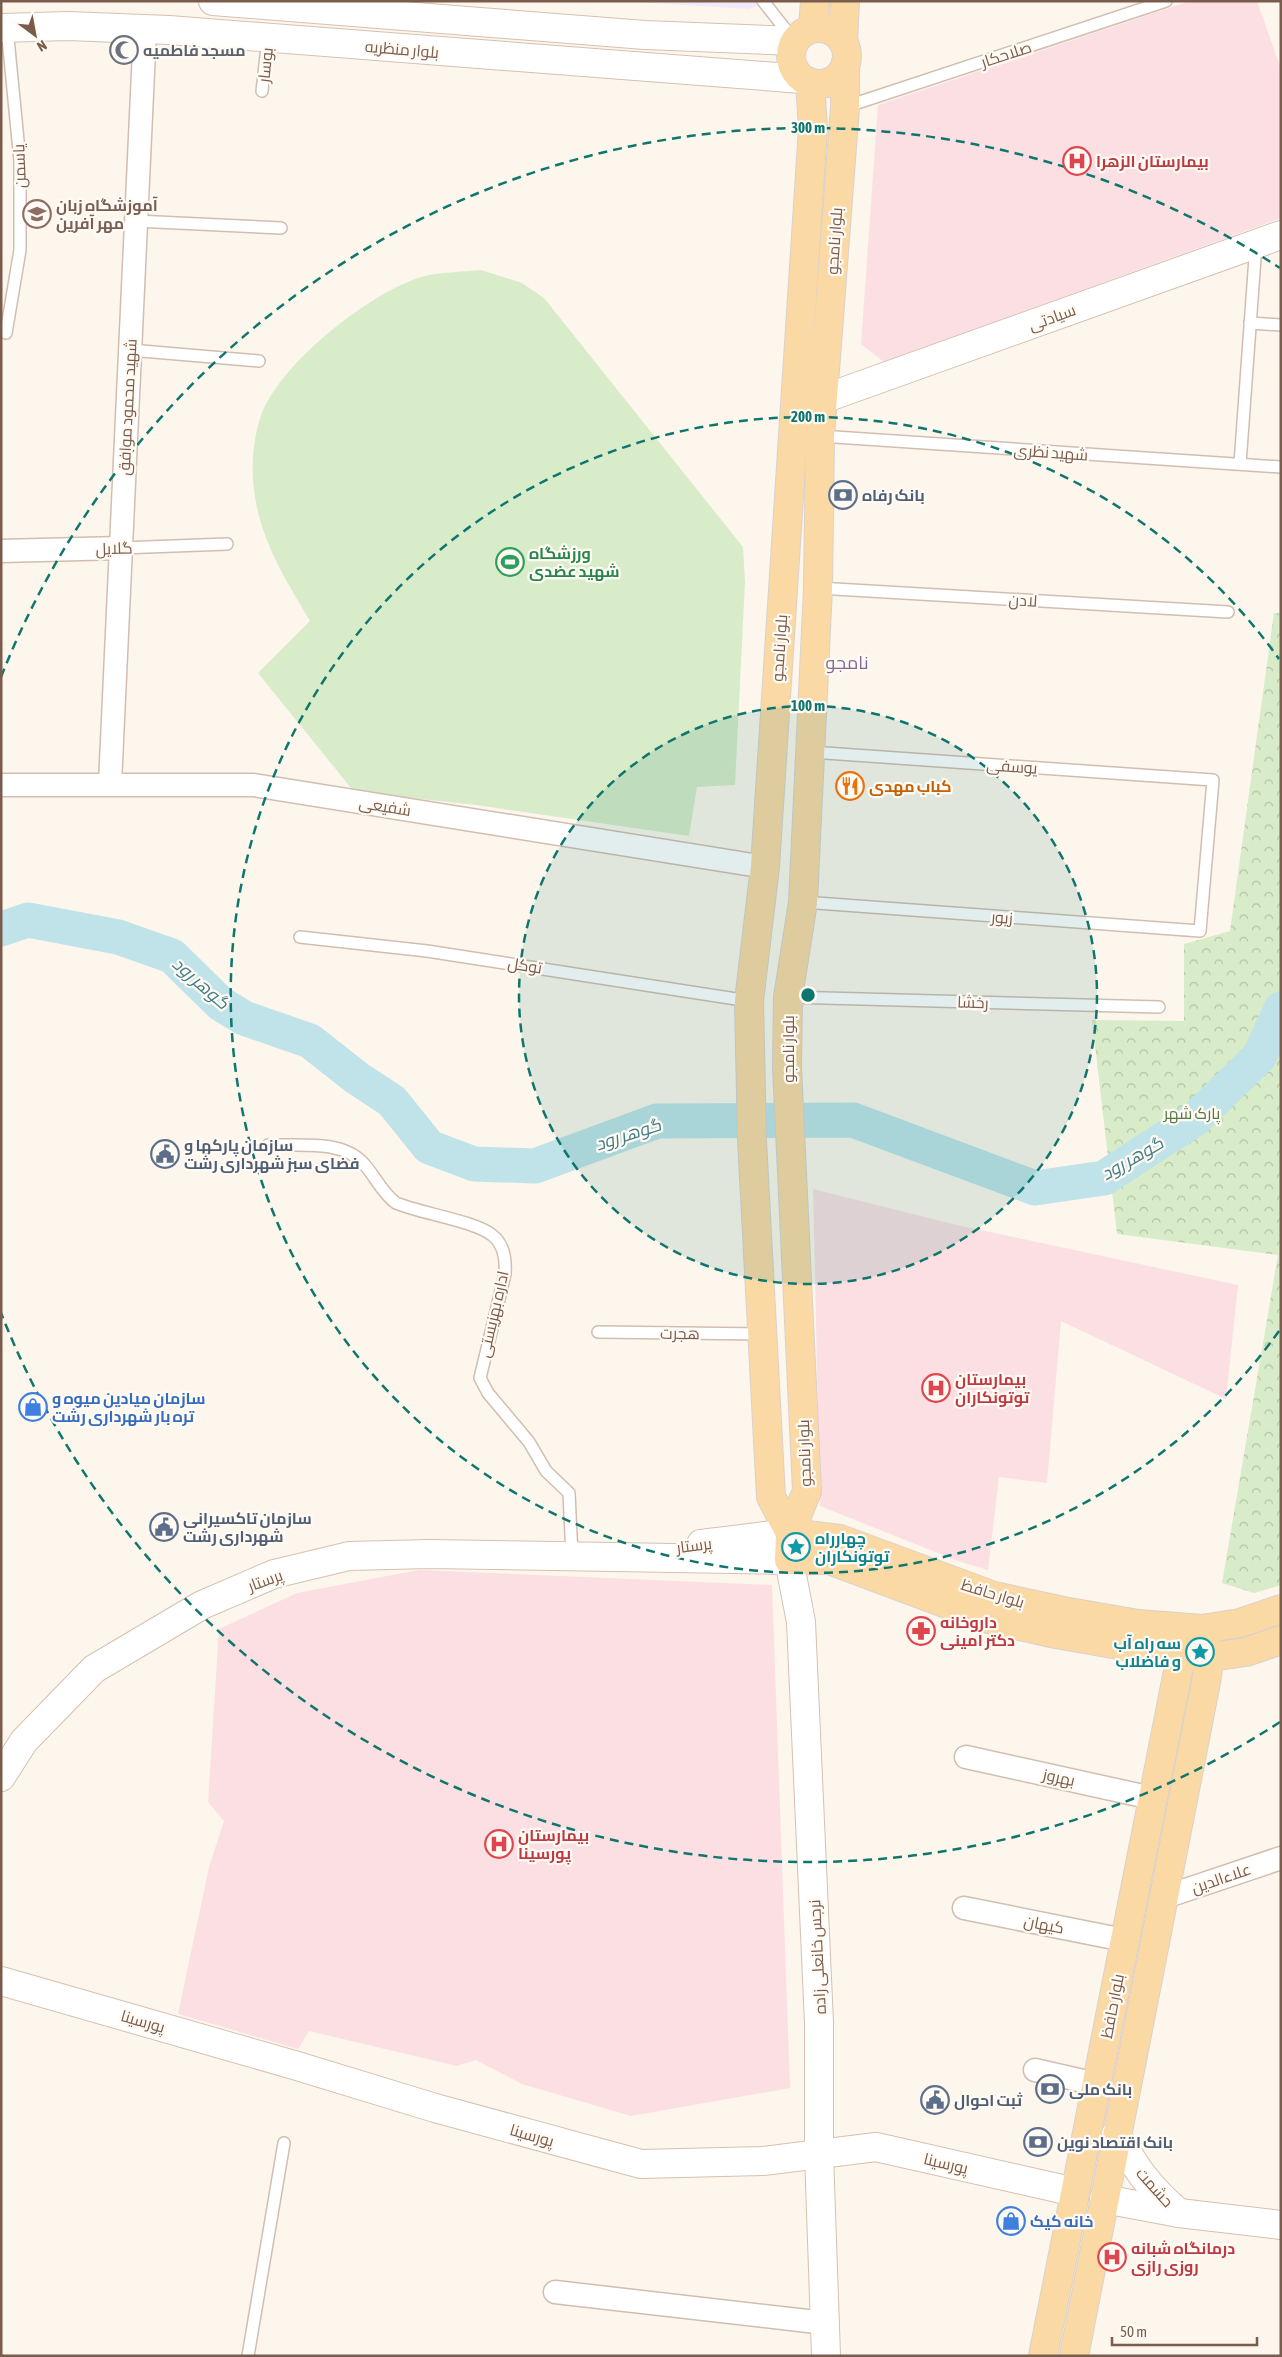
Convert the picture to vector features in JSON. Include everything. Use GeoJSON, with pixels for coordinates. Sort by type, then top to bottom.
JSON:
{"type":"FeatureCollection","features":[{"type":"Feature","properties":{"kind":"main road"},"geometry":{"type":"LineString","coordinates":[[804,35],[827,29],[834,32],[844,53],[842,71],[831,80],[824,83],[806,81],[792,61],[791,54],[804,35],[815,1]]}},
{"type":"Feature","properties":{"kind":"main road","name":"بلوار نامجو"},"geometry":{"type":"LineString","coordinates":[[790,1533],[807,1491],[787,1067],[788,997],[803,902],[818,588],[820,436],[845,107],[845,1]]}},
{"type":"Feature","properties":{"kind":"main road","name":"بلوار نامجو"},"geometry":{"type":"LineString","coordinates":[[790,1533],[771,1497],[752,1140],[749,1001],[765,867],[814,128],[806,81]]}},
{"type":"Feature","properties":{"kind":"main road"},"geometry":{"type":"LineString","coordinates":[[807,228],[835,230]]}},
{"type":"Feature","properties":{"kind":"main road"},"geometry":{"type":"LineString","coordinates":[[752,1140],[790,1142]]}},
{"type":"Feature","properties":{"kind":"main road"},"geometry":{"type":"LineString","coordinates":[[789,1560],[790,1533]]}},
{"type":"Feature","properties":{"kind":"main road","name":"بلوار حافظ"},"geometry":{"type":"LineString","coordinates":[[790,1533],[840,1540],[994,1596],[1138,1624],[1202,1629],[1240,1623],[1281,1609]]}},
{"type":"Feature","properties":{"kind":"main road","name":"بلوار حافظ"},"geometry":{"type":"LineString","coordinates":[[789,1560],[828,1560],[984,1618],[1056,1634],[1181,1656],[1210,1657],[1246,1652],[1281,1640]]}},
{"type":"Feature","properties":{"kind":"main road","name":"بلوار حافظ"},"geometry":{"type":"LineString","coordinates":[[1043,2356],[1181,1656],[1202,1629]]}},
{"type":"Feature","properties":{"kind":"main road","name":"بلوار حافظ"},"geometry":{"type":"LineString","coordinates":[[1074,2356],[1210,1657],[1202,1629]]}},
{"type":"Feature","properties":{"kind":"main road"},"geometry":{"type":"LineString","coordinates":[[1075,2192],[1104,2199]]}},
{"type":"Feature","properties":{"kind":"street","name":"بلوار منظریه"},"geometry":{"type":"LineString","coordinates":[[213,1],[309,5],[646,35],[804,35]]}},
{"type":"Feature","properties":{"kind":"street","name":"بلوار منظریه"},"geometry":{"type":"LineString","coordinates":[[4,28],[68,26],[145,29],[806,81]]}},
{"type":"Feature","properties":{"kind":"street","name":"شهید محمود موافق"},"geometry":{"type":"LineString","coordinates":[[110,784],[145,29]]}},
{"type":"Feature","properties":{"kind":"street"},"geometry":{"type":"LineString","coordinates":[[642,68],[646,35]]}},
{"type":"Feature","properties":{"kind":"street","name":"سیادتی"},"geometry":{"type":"LineString","coordinates":[[823,400],[1268,240]]}},
{"type":"Feature","properties":{"kind":"street","name":"گلایل"},"geometry":{"type":"LineString","coordinates":[[1,551],[121,548]]}},
{"type":"Feature","properties":{"kind":"street","name":"شفیعی"},"geometry":{"type":"LineString","coordinates":[[1,785],[254,785],[765,867]]}},
{"type":"Feature","properties":{"kind":"street","name":"پرستار"},"geometry":{"type":"LineString","coordinates":[[585,1557],[790,1533]]}},
{"type":"Feature","properties":{"kind":"street","name":"پرستار"},"geometry":{"type":"LineString","coordinates":[[1,1777],[24,1741],[94,1669],[202,1605],[274,1574],[350,1556],[429,1554],[789,1560]]}},
{"type":"Feature","properties":{"kind":"street","name":"نرجس خانعلی زاده"},"geometry":{"type":"LineString","coordinates":[[789,1560],[801,1622],[820,2023],[819,2154],[826,2356]]}},
{"type":"Feature","properties":{"kind":"street","name":"بهروز"},"geometry":{"type":"LineString","coordinates":[[966,1758],[1152,1798]]}},
{"type":"Feature","properties":{"kind":"street","name":"علاءالدین"},"geometry":{"type":"LineString","coordinates":[[1162,1898],[1281,1858]]}},
{"type":"Feature","properties":{"kind":"street","name":"کیهان"},"geometry":{"type":"LineString","coordinates":[[964,1908],[1124,1940]]}},
{"type":"Feature","properties":{"kind":"street","name":"پورسینا"},"geometry":{"type":"LineString","coordinates":[[1,1981],[275,2059],[435,2108],[641,2164],[763,2161],[876,2147],[1075,2192]]}},
{"type":"Feature","properties":{"kind":"street"},"geometry":{"type":"LineString","coordinates":[[1035,2070],[1096,2084]]}},
{"type":"Feature","properties":{"kind":"street","name":"حشمت"},"geometry":{"type":"LineString","coordinates":[[1116,2134],[1141,2175],[1159,2196],[1179,2213]]}},
{"type":"Feature","properties":{"kind":"street","name":"حشمت"},"geometry":{"type":"LineString","coordinates":[[1104,2199],[1179,2213],[1281,2225]]}},
{"type":"Feature","properties":{"kind":"street"},"geometry":{"type":"LineString","coordinates":[[555,2292],[824,2323]]}},
{"type":"Feature","properties":{"kind":"lane","name":"صلاحکار"},"geometry":{"type":"LineString","coordinates":[[845,107],[1166,1]]}},
{"type":"Feature","properties":{"kind":"lane"},"geometry":{"type":"LineString","coordinates":[[764,2],[804,35]]}},
{"type":"Feature","properties":{"kind":"lane","name":"یاسمن"},"geometry":{"type":"LineString","coordinates":[[4,28],[20,171],[20,250],[6,333]]}},
{"type":"Feature","properties":{"kind":"lane","name":"بوسار"},"geometry":{"type":"LineString","coordinates":[[262,91],[268,38]]}},
{"type":"Feature","properties":{"kind":"lane"},"geometry":{"type":"LineString","coordinates":[[136,221],[281,228]]}},
{"type":"Feature","properties":{"kind":"lane"},"geometry":{"type":"LineString","coordinates":[[1240,464],[1250,323],[1268,240]]}},
{"type":"Feature","properties":{"kind":"lane"},"geometry":{"type":"LineString","coordinates":[[1250,323],[1281,325]]}},
{"type":"Feature","properties":{"kind":"lane"},"geometry":{"type":"LineString","coordinates":[[130,350],[259,361]]}},
{"type":"Feature","properties":{"kind":"lane","name":"شهید نظری"},"geometry":{"type":"LineString","coordinates":[[820,436],[1281,467]]}},
{"type":"Feature","properties":{"kind":"lane","name":"گلایل"},"geometry":{"type":"LineString","coordinates":[[121,548],[227,544]]}},
{"type":"Feature","properties":{"kind":"lane","name":"لادن"},"geometry":{"type":"LineString","coordinates":[[818,588],[1228,612]]}},
{"type":"Feature","properties":{"kind":"lane","name":"یوسفی"},"geometry":{"type":"LineString","coordinates":[[811,752],[1213,780],[1200,931]]}},
{"type":"Feature","properties":{"kind":"lane","name":"زیور"},"geometry":{"type":"LineString","coordinates":[[803,902],[1200,931]]}},
{"type":"Feature","properties":{"kind":"lane","name":"توکل"},"geometry":{"type":"LineString","coordinates":[[300,937],[427,950],[749,1001]]}},
{"type":"Feature","properties":{"kind":"lane","name":"رخشا"},"geometry":{"type":"LineString","coordinates":[[788,997],[1158,1007]]}},
{"type":"Feature","properties":{"kind":"lane","name":"اداره بهزیستی"},"geometry":{"type":"LineString","coordinates":[[268,1146],[324,1146],[351,1154],[364,1164],[396,1203],[483,1229],[498,1242],[505,1263],[505,1274],[480,1378],[488,1393],[529,1442],[546,1471],[569,1493],[585,1557]]}},
{"type":"Feature","properties":{"kind":"lane","name":"هجرت"},"geometry":{"type":"LineString","coordinates":[[598,1332],[762,1334]]}},
{"type":"Feature","properties":{"kind":"lane"},"geometry":{"type":"LineString","coordinates":[[248,2356],[284,2143]]}},
{"type":"Feature","properties":{"kind":"shaded area"},"geometry":{"type":"Polygon","coordinates":[[[619,1],[768,1],[749,9],[619,1]]]}},
{"type":"Feature","properties":{"kind":"shaded area","name":"بیمارستان الزهرا"},"geometry":{"type":"Polygon","coordinates":[[[1190,1],[1257,1],[1281,69],[1281,218],[884,362],[861,344],[878,105],[1190,1]]]}},
{"type":"Feature","properties":{"kind":"shaded area","name":"بیمارستان توتونکاران"},"geometry":{"type":"Polygon","coordinates":[[[813,1189],[957,1225],[1238,1285],[1226,1399],[1061,1321],[1047,1483],[999,1477],[988,1570],[958,1561],[820,1506],[813,1189]]]}},
{"type":"Feature","properties":{"kind":"shaded area","name":"بیمارستان پورسینا"},"geometry":{"type":"Polygon","coordinates":[[[419,1570],[772,1585],[790,2088],[631,2116],[522,2084],[476,2060],[457,2066],[309,2031],[298,2049],[178,2014],[209,1867],[224,1821],[208,1802],[219,1629],[297,1593],[419,1570]]]}},
{"type":"Feature","properties":{"kind":"green space","name":"ورزشگاه شهید عضدی"},"geometry":{"type":"Polygon","coordinates":[[[481,270],[522,283],[544,298],[743,547],[745,582],[735,785],[697,787],[689,836],[476,805],[365,793],[351,788],[258,673],[310,621],[276,562],[258,514],[253,479],[254,450],[259,422],[268,401],[283,379],[326,335],[376,299],[400,286],[428,275],[481,270]]]}},
{"type":"Feature","properties":{"kind":"green space","name":"پارک شهر"},"geometry":{"type":"Polygon","coordinates":[[[1274,613],[1281,613],[1281,1585],[1254,1593],[1222,1583],[1278,1255],[1117,1234],[1092,1020],[1184,1021],[1184,944],[1230,931],[1274,613]]]}},
{"type":"Feature","properties":{"kind":"waterway","name":"گوهر رود"},"geometry":{"type":"LineString","coordinates":[[1,929],[28,920],[118,937],[172,956],[221,1004],[244,1018],[310,1041],[357,1078],[392,1101],[429,1147],[474,1164],[535,1166],[657,1121],[853,1120],[1035,1188],[1104,1178],[1195,1119],[1259,1057],[1281,1009]]}},
{"type":"Feature","properties":{"kind":"place","name":"مسجد فاطمیه"},"geometry":{"type":"Point","coordinates":[124,50]}},
{"type":"Feature","properties":{"kind":"place","name":"بیمارستان الزهرا"},"geometry":{"type":"Point","coordinates":[1077,161]}},
{"type":"Feature","properties":{"kind":"place","name":"آموزشگاه زبان مهر آفرین"},"geometry":{"type":"Point","coordinates":[37,214]}},
{"type":"Feature","properties":{"kind":"place","name":"بانک رفاه"},"geometry":{"type":"Point","coordinates":[843,495]}},
{"type":"Feature","properties":{"kind":"place","name":"ورزشگاه شهید عضدی"},"geometry":{"type":"Point","coordinates":[510,562]}},
{"type":"Feature","properties":{"kind":"place","name":"کباب مهدی"},"geometry":{"type":"Point","coordinates":[850,786]}},
{"type":"Feature","properties":{"kind":"place","name":"سازمان پارکها و فضای سبز شهرداری رشت"},"geometry":{"type":"Point","coordinates":[165,1154]}},
{"type":"Feature","properties":{"kind":"place","name":"بیمارستان توتونکاران"},"geometry":{"type":"Point","coordinates":[936,1388]}},
{"type":"Feature","properties":{"kind":"place","name":"سازمان میادین میوه و تره بار شهرداری رشت"},"geometry":{"type":"Point","coordinates":[33,1407]}},
{"type":"Feature","properties":{"kind":"place","name":"سازمان تاکسیرانی شهرداری رشت"},"geometry":{"type":"Point","coordinates":[164,1527]}},
{"type":"Feature","properties":{"kind":"place","name":"چهارراه توتونکاران"},"geometry":{"type":"Point","coordinates":[796,1547]}},
{"type":"Feature","properties":{"kind":"place","name":"داروخانه دکتر امینی"},"geometry":{"type":"Point","coordinates":[921,1631]}},
{"type":"Feature","properties":{"kind":"place","name":"سه راه آب و فاضلاب"},"geometry":{"type":"Point","coordinates":[1200,1652]}},
{"type":"Feature","properties":{"kind":"place","name":"بیمارستان پورسینا"},"geometry":{"type":"Point","coordinates":[499,1844]}},
{"type":"Feature","properties":{"kind":"place","name":"بانک ملی"},"geometry":{"type":"Point","coordinates":[1050,2089]}},
{"type":"Feature","properties":{"kind":"place","name":"ثبت احوال"},"geometry":{"type":"Point","coordinates":[935,2100]}},
{"type":"Feature","properties":{"kind":"place","name":"بانک اقتصاد نوین"},"geometry":{"type":"Point","coordinates":[1038,2142]}},
{"type":"Feature","properties":{"kind":"place","name":"خانه کیک"},"geometry":{"type":"Point","coordinates":[1011,2221]}},
{"type":"Feature","properties":{"kind":"place","name":"درمانگاه شبانه روزی رازی"},"geometry":{"type":"Point","coordinates":[1112,2257]}},
{"type":"Feature","properties":{"kind":"district","name":"نامجو"},"geometry":{"type":"Point","coordinates":[847,662]}}]}
